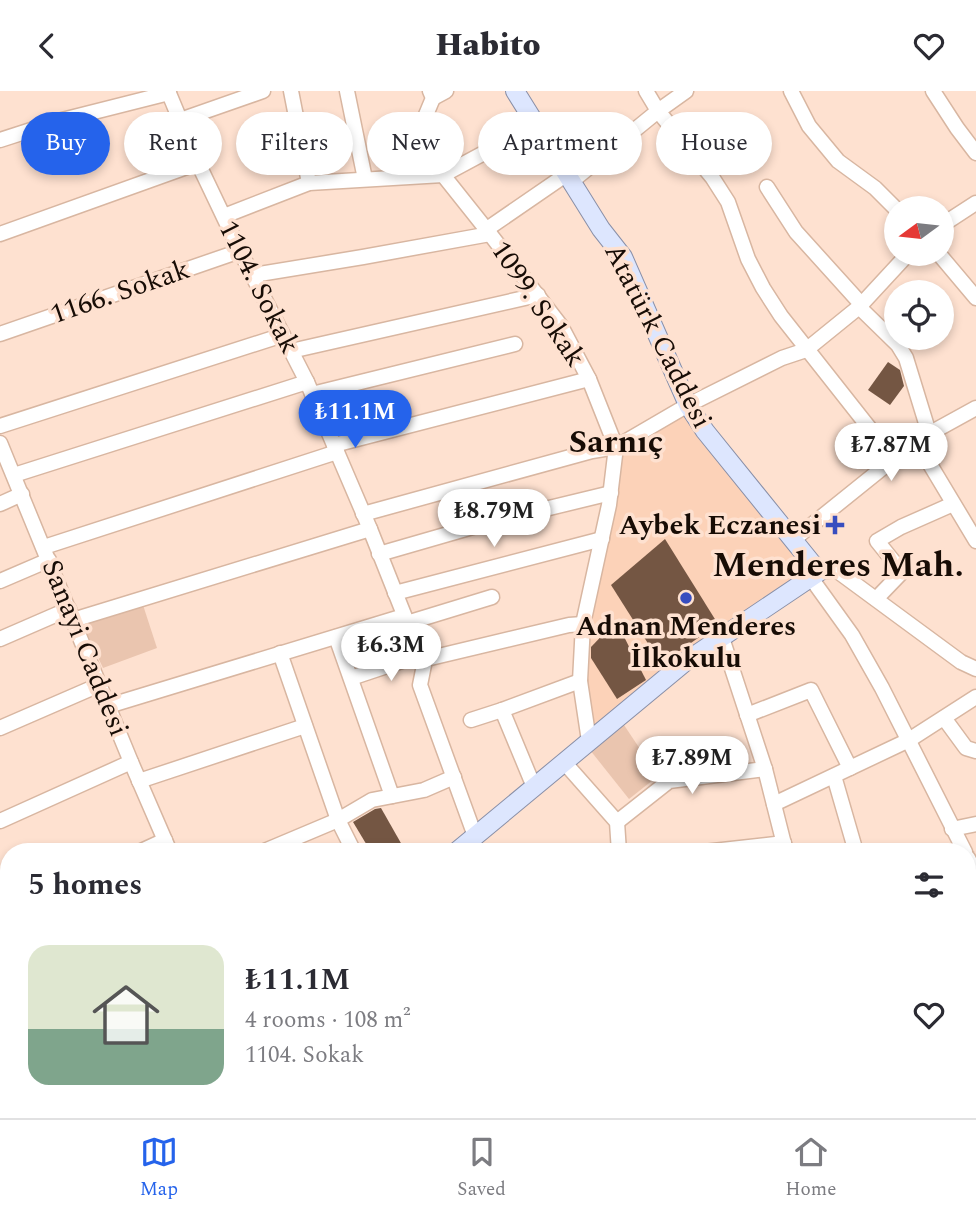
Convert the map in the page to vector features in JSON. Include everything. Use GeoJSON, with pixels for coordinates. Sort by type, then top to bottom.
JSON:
{"type":"FeatureCollection","features":[{"type":"Feature","properties":{"kind":"main road","name":"Atatürk Caddesi"},"geometry":{"type":"LineString","coordinates":[[515,91],[528,112]]}},
{"type":"Feature","properties":{"kind":"main road","name":"Atatürk Caddesi"},"geometry":{"type":"LineString","coordinates":[[567,175],[601,229],[623,257],[688,405],[705,431],[793,540],[815,575]]}},
{"type":"Feature","properties":{"kind":"main road"},"geometry":{"type":"LineString","coordinates":[[467,843],[685,662],[815,575]]}},
{"type":"Feature","properties":{"kind":"street"},"geometry":{"type":"LineString","coordinates":[[203,112],[263,91]]}},
{"type":"Feature","properties":{"kind":"street"},"geometry":{"type":"LineString","coordinates":[[291,91],[309,183]]}},
{"type":"Feature","properties":{"kind":"street"},"geometry":{"type":"LineString","coordinates":[[346,91],[365,179]]}},
{"type":"Feature","properties":{"kind":"street"},"geometry":{"type":"LineString","coordinates":[[646,91],[728,202],[748,258],[781,316],[893,459]]}},
{"type":"Feature","properties":{"kind":"street"},"geometry":{"type":"LineString","coordinates":[[253,275],[363,257],[489,231],[569,178],[686,91]]}},
{"type":"Feature","properties":{"kind":"street"},"geometry":{"type":"LineString","coordinates":[[792,91],[810,126],[838,161],[884,197]]}},
{"type":"Feature","properties":{"kind":"street"},"geometry":{"type":"LineString","coordinates":[[933,91],[976,153]]}},
{"type":"Feature","properties":{"kind":"street"},"geometry":{"type":"LineString","coordinates":[[0,140],[62,120],[169,92]]}},
{"type":"Feature","properties":{"kind":"street","name":"1104. Sokak"},"geometry":{"type":"LineString","coordinates":[[169,92],[177,112]]}},
{"type":"Feature","properties":{"kind":"street","name":"1099. Sokak"},"geometry":{"type":"LineString","coordinates":[[427,112],[436,93]]}},
{"type":"Feature","properties":{"kind":"street"},"geometry":{"type":"LineString","coordinates":[[0,234],[165,175]]}},
{"type":"Feature","properties":{"kind":"street","name":"1104. Sokak"},"geometry":{"type":"LineString","coordinates":[[204,175],[310,388],[370,529],[424,665],[420,685],[475,836]]}},
{"type":"Feature","properties":{"kind":"street"},"geometry":{"type":"LineString","coordinates":[[224,216],[309,183],[443,175]]}},
{"type":"Feature","properties":{"kind":"street","name":"1099. Sokak"},"geometry":{"type":"LineString","coordinates":[[443,175],[561,326],[589,379],[616,447],[611,493],[583,624],[580,681],[589,741]]}},
{"type":"Feature","properties":{"kind":"street"},"geometry":{"type":"LineString","coordinates":[[767,187],[796,232],[898,345],[906,358],[929,433]]}},
{"type":"Feature","properties":{"kind":"street"},"geometry":{"type":"LineString","coordinates":[[954,217],[976,202]]}},
{"type":"Feature","properties":{"kind":"street","name":"1166. Sokak"},"geometry":{"type":"LineString","coordinates":[[0,334],[240,251]]}},
{"type":"Feature","properties":{"kind":"street"},"geometry":{"type":"LineString","coordinates":[[363,514],[592,451],[616,447],[688,405],[782,358],[806,349],[861,306],[897,266]]}},
{"type":"Feature","properties":{"kind":"street"},"geometry":{"type":"LineString","coordinates":[[949,266],[976,299]]}},
{"type":"Feature","properties":{"kind":"street"},"geometry":{"type":"LineString","coordinates":[[291,351],[538,295]]}},
{"type":"Feature","properties":{"kind":"street"},"geometry":{"type":"LineString","coordinates":[[0,426],[283,335]]}},
{"type":"Feature","properties":{"kind":"street"},"geometry":{"type":"LineString","coordinates":[[14,475],[310,388],[515,344]]}},
{"type":"Feature","properties":{"kind":"street"},"geometry":{"type":"LineString","coordinates":[[0,581],[46,554],[335,449],[589,379]]}},
{"type":"Feature","properties":{"kind":"street"},"geometry":{"type":"LineString","coordinates":[[793,540],[916,441],[976,408]]}},
{"type":"Feature","properties":{"kind":"street"},"geometry":{"type":"LineString","coordinates":[[916,441],[974,534]]}},
{"type":"Feature","properties":{"kind":"street","name":"Sanayi Caddesi"},"geometry":{"type":"LineString","coordinates":[[0,443],[167,843]]}},
{"type":"Feature","properties":{"kind":"street"},"geometry":{"type":"LineString","coordinates":[[379,554],[482,524],[611,493]]}},
{"type":"Feature","properties":{"kind":"street"},"geometry":{"type":"LineString","coordinates":[[0,504],[22,494]]}},
{"type":"Feature","properties":{"kind":"street"},"geometry":{"type":"LineString","coordinates":[[876,599],[902,572],[877,541],[953,504]]}},
{"type":"Feature","properties":{"kind":"street"},"geometry":{"type":"LineString","coordinates":[[0,639],[71,614],[370,529]]}},
{"type":"Feature","properties":{"kind":"street"},"geometry":{"type":"LineString","coordinates":[[395,593],[602,540]]}},
{"type":"Feature","properties":{"kind":"street"},"geometry":{"type":"LineString","coordinates":[[960,843],[909,740],[852,635],[815,575],[836,570],[961,662],[976,669]]}},
{"type":"Feature","properties":{"kind":"street"},"geometry":{"type":"LineString","coordinates":[[108,706],[336,636],[492,597]]}},
{"type":"Feature","properties":{"kind":"street"},"geometry":{"type":"LineString","coordinates":[[351,678],[421,658],[583,624]]}},
{"type":"Feature","properties":{"kind":"street"},"geometry":{"type":"LineString","coordinates":[[336,636],[392,796]]}},
{"type":"Feature","properties":{"kind":"street"},"geometry":{"type":"LineString","coordinates":[[722,638],[765,769],[784,843]]}},
{"type":"Feature","properties":{"kind":"street"},"geometry":{"type":"LineString","coordinates":[[280,653],[338,820],[350,843]]}},
{"type":"Feature","properties":{"kind":"street"},"geometry":{"type":"LineString","coordinates":[[471,720],[580,681]]}},
{"type":"Feature","properties":{"kind":"street"},"geometry":{"type":"LineString","coordinates":[[0,728],[99,685]]}},
{"type":"Feature","properties":{"kind":"street"},"geometry":{"type":"LineString","coordinates":[[747,715],[811,690],[850,768]]}},
{"type":"Feature","properties":{"kind":"street"},"geometry":{"type":"LineString","coordinates":[[774,804],[909,740],[976,697]]}},
{"type":"Feature","properties":{"kind":"street"},"geometry":{"type":"LineString","coordinates":[[502,710],[534,787]]}},
{"type":"Feature","properties":{"kind":"street"},"geometry":{"type":"LineString","coordinates":[[944,718],[965,748],[976,751]]}},
{"type":"Feature","properties":{"kind":"street"},"geometry":{"type":"LineString","coordinates":[[139,781],[305,726]]}},
{"type":"Feature","properties":{"kind":"street"},"geometry":{"type":"LineString","coordinates":[[0,821],[131,762]]}},
{"type":"Feature","properties":{"kind":"street"},"geometry":{"type":"LineString","coordinates":[[564,762],[617,822],[618,843]]}},
{"type":"Feature","properties":{"kind":"street"},"geometry":{"type":"LineString","coordinates":[[617,822],[669,781],[765,769]]}},
{"type":"Feature","properties":{"kind":"street"},"geometry":{"type":"LineString","coordinates":[[834,776],[853,843]]}},
{"type":"Feature","properties":{"kind":"street"},"geometry":{"type":"LineString","coordinates":[[283,843],[338,820],[372,800],[425,790],[454,778]]}},
{"type":"Feature","properties":{"kind":"street"},"geometry":{"type":"LineString","coordinates":[[952,829],[976,824]]}},
{"type":"Feature","properties":{"kind":"shaded area","name":"Adnan Menderes İlkokulu"},"geometry":{"type":"Polygon","coordinates":[[[688,405],[819,572],[589,741],[580,681],[616,447],[688,405]]]}},
{"type":"Feature","properties":{"kind":"shaded area"},"geometry":{"type":"Polygon","coordinates":[[[142,602],[157,648],[103,668],[81,621],[142,602]]]}},
{"type":"Feature","properties":{"kind":"shaded area"},"geometry":{"type":"Polygon","coordinates":[[[624,725],[658,776],[629,799],[590,750],[624,725]]]}},
{"type":"Feature","properties":{"kind":"building"},"geometry":{"type":"Polygon","coordinates":[[[888,362],[900,370],[904,386],[890,405],[868,390],[888,362]]]}},
{"type":"Feature","properties":{"kind":"building"},"geometry":{"type":"Polygon","coordinates":[[[665,539],[718,624],[661,664],[611,585],[665,539]]]}},
{"type":"Feature","properties":{"kind":"building"},"geometry":{"type":"Polygon","coordinates":[[[616,621],[646,680],[617,699],[591,658],[591,647],[616,621]]]}},
{"type":"Feature","properties":{"kind":"building"},"geometry":{"type":"Polygon","coordinates":[[[381,808],[401,843],[366,843],[353,822],[381,808]]]}},
{"type":"Feature","properties":{"kind":"place","name":"Aybek Eczanesi"},"geometry":{"type":"Point","coordinates":[835,525]}},
{"type":"Feature","properties":{"kind":"place","name":"Adnan Menderes İlkokulu"},"geometry":{"type":"Point","coordinates":[686,598]}},
{"type":"Feature","properties":{"kind":"district","name":"Sarnıç"},"geometry":{"type":"Point","coordinates":[616,442]}},
{"type":"Feature","properties":{"kind":"district","name":"Menderes Mah."},"geometry":{"type":"Point","coordinates":[838,565]}}]}
